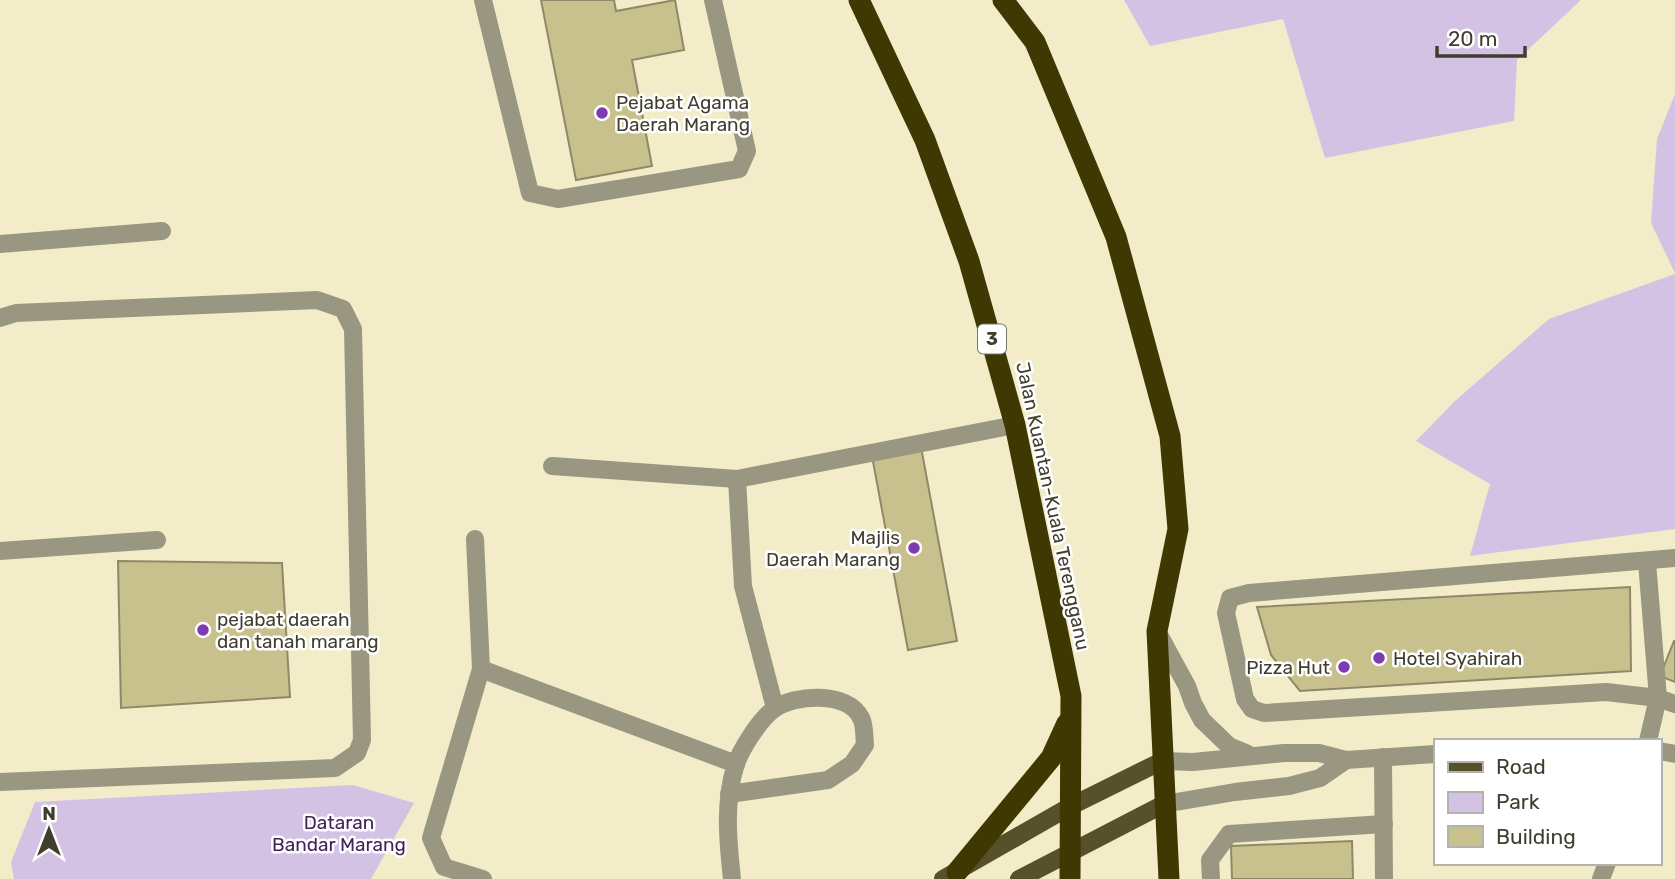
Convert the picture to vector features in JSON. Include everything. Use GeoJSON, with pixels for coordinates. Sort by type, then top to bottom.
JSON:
{"type":"FeatureCollection","features":[{"type":"Feature","properties":{"kind":"highway","name":"Jalan Kuantan-Kuala Terengganu"},"geometry":{"type":"LineString","coordinates":[[859,0],[934,164],[969,261],[1015,425],[1071,696],[1070,879]]}},
{"type":"Feature","properties":{"kind":"highway"},"geometry":{"type":"LineString","coordinates":[[1003,0],[1035,42],[1116,237],[1170,436],[1178,529],[1157,631],[1169,879]]}},
{"type":"Feature","properties":{"kind":"highway"},"geometry":{"type":"LineString","coordinates":[[950,875],[1051,758],[1067,727],[1071,696]]}},
{"type":"Feature","properties":{"kind":"main road"},"geometry":{"type":"LineString","coordinates":[[950,875],[1069,807],[1162,761]]}},
{"type":"Feature","properties":{"kind":"main road"},"geometry":{"type":"LineString","coordinates":[[1019,879],[1164,804]]}},
{"type":"Feature","properties":{"kind":"street"},"geometry":{"type":"LineString","coordinates":[[483,0],[530,193],[558,199],[739,169],[747,151],[713,0]]}},
{"type":"Feature","properties":{"kind":"street"},"geometry":{"type":"LineString","coordinates":[[0,244],[162,232]]}},
{"type":"Feature","properties":{"kind":"street"},"geometry":{"type":"LineString","coordinates":[[0,318],[16,313],[317,300],[343,309],[353,329],[362,740],[357,753],[335,768],[0,782]]}},
{"type":"Feature","properties":{"kind":"street"},"geometry":{"type":"LineString","coordinates":[[552,466],[737,479],[1015,425]]}},
{"type":"Feature","properties":{"kind":"street"},"geometry":{"type":"LineString","coordinates":[[737,479],[743,586],[775,708]]}},
{"type":"Feature","properties":{"kind":"street"},"geometry":{"type":"LineString","coordinates":[[475,539],[481,668],[431,838],[444,867],[483,879]]}},
{"type":"Feature","properties":{"kind":"street"},"geometry":{"type":"LineString","coordinates":[[0,551],[157,540]]}},
{"type":"Feature","properties":{"kind":"street"},"geometry":{"type":"LineString","coordinates":[[1675,558],[1263,592],[1230,598],[1226,613],[1245,699],[1252,709],[1264,713],[1606,692],[1658,698],[1675,705]]}},
{"type":"Feature","properties":{"kind":"street"},"geometry":{"type":"LineString","coordinates":[[1647,562],[1658,698],[1648,739]]}},
{"type":"Feature","properties":{"kind":"street"},"geometry":{"type":"LineString","coordinates":[[1157,631],[1202,720],[1229,746],[1251,756]]}},
{"type":"Feature","properties":{"kind":"street"},"geometry":{"type":"LineString","coordinates":[[481,668],[736,764]]}},
{"type":"Feature","properties":{"kind":"street"},"geometry":{"type":"LineString","coordinates":[[729,794],[828,780],[852,764],[865,745],[861,717],[841,699],[806,697],[775,708],[759,725],[736,764],[729,794],[727,839],[732,879]]}},
{"type":"Feature","properties":{"kind":"street"},"geometry":{"type":"LineString","coordinates":[[1162,761],[1193,762],[1284,752],[1319,753],[1346,760],[1434,754]]}},
{"type":"Feature","properties":{"kind":"street"},"geometry":{"type":"LineString","coordinates":[[1383,757],[1384,879]]}},
{"type":"Feature","properties":{"kind":"street"},"geometry":{"type":"LineString","coordinates":[[1164,804],[1289,786],[1320,778],[1346,760]]}},
{"type":"Feature","properties":{"kind":"street"},"geometry":{"type":"LineString","coordinates":[[1211,879],[1210,860],[1229,834],[1384,824]]}},
{"type":"Feature","properties":{"kind":"green space"},"geometry":{"type":"Polygon","coordinates":[[[1124,0],[1581,0],[1517,60],[1514,121],[1325,158],[1283,19],[1150,46],[1124,0]]]}},
{"type":"Feature","properties":{"kind":"green space"},"geometry":{"type":"Polygon","coordinates":[[[1675,94],[1675,273],[1651,223],[1657,139],[1675,94]]]}},
{"type":"Feature","properties":{"kind":"green space"},"geometry":{"type":"Polygon","coordinates":[[[1675,274],[1675,529],[1470,556],[1490,484],[1416,441],[1455,401],[1549,319],[1675,274]]]}},
{"type":"Feature","properties":{"kind":"green space","name":"Dataran Bandar Marang"},"geometry":{"type":"Polygon","coordinates":[[[353,785],[414,803],[371,879],[14,879],[11,862],[35,802],[353,785]]]}},
{"type":"Feature","properties":{"kind":"building","name":"Pejabat Agama Daerah Marang"},"geometry":{"type":"Polygon","coordinates":[[[541,0],[614,0],[616,11],[675,0],[684,50],[632,60],[652,166],[576,180],[541,0]]]}},
{"type":"Feature","properties":{"kind":"building","name":"Majlis Daerah Marang"},"geometry":{"type":"Polygon","coordinates":[[[921,447],[957,641],[908,650],[872,456],[921,447]]]}},
{"type":"Feature","properties":{"kind":"building","name":"pejabat daerah dan tanah marang"},"geometry":{"type":"Polygon","coordinates":[[[118,561],[282,563],[290,697],[121,708],[118,561]]]}},
{"type":"Feature","properties":{"kind":"building"},"geometry":{"type":"Polygon","coordinates":[[[1630,587],[1631,671],[1300,691],[1271,655],[1257,607],[1630,587]]]}},
{"type":"Feature","properties":{"kind":"building"},"geometry":{"type":"Polygon","coordinates":[[[1675,641],[1675,682],[1660,676],[1675,641]]]}},
{"type":"Feature","properties":{"kind":"building"},"geometry":{"type":"Polygon","coordinates":[[[1352,841],[1353,879],[1232,879],[1231,846],[1352,841]]]}},
{"type":"Feature","properties":{"kind":"place","name":"Pejabat Agama Daerah Marang"},"geometry":{"type":"Point","coordinates":[602,113]}},
{"type":"Feature","properties":{"kind":"place","name":"Majlis Daerah Marang"},"geometry":{"type":"Point","coordinates":[914,548]}},
{"type":"Feature","properties":{"kind":"place","name":"pejabat daerah dan tanah marang"},"geometry":{"type":"Point","coordinates":[203,630]}},
{"type":"Feature","properties":{"kind":"place","name":"Hotel Syahirah"},"geometry":{"type":"Point","coordinates":[1379,658]}},
{"type":"Feature","properties":{"kind":"place","name":"Pizza Hut"},"geometry":{"type":"Point","coordinates":[1344,667]}}]}
